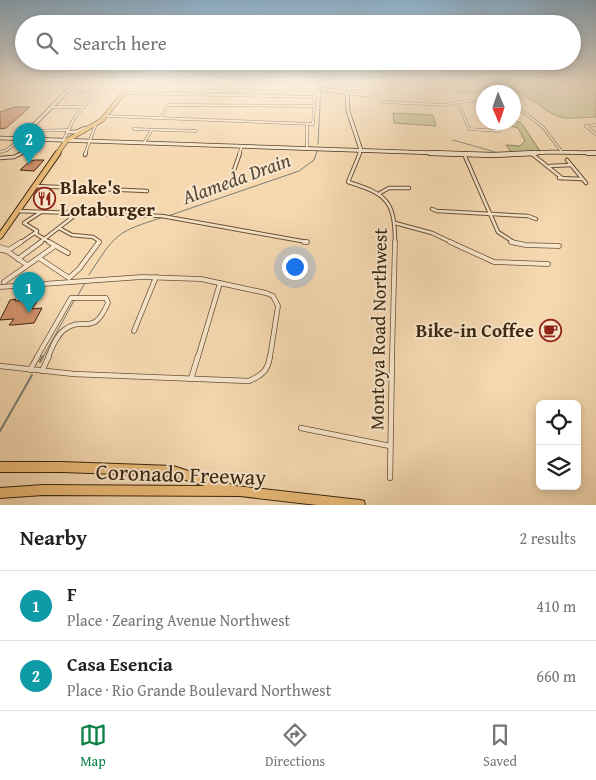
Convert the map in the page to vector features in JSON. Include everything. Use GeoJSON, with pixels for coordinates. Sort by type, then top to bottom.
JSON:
{"type":"FeatureCollection","features":[{"type":"Feature","properties":{"kind":"highway"},"geometry":{"type":"LineString","coordinates":[[0,468],[62,466],[173,471],[240,491]]}},
{"type":"Feature","properties":{"kind":"highway","name":"Coronado Freeway"},"geometry":{"type":"LineString","coordinates":[[0,493],[81,490],[240,491],[360,505]]}},
{"type":"Feature","properties":{"kind":"main road"},"geometry":{"type":"LineString","coordinates":[[84,130],[96,124],[112,109]]}},
{"type":"Feature","properties":{"kind":"main road"},"geometry":{"type":"LineString","coordinates":[[1,234],[65,141],[106,116]]}},
{"type":"Feature","properties":{"kind":"street"},"geometry":{"type":"LineString","coordinates":[[0,152],[7,150],[20,139],[50,109]]}},
{"type":"Feature","properties":{"kind":"street"},"geometry":{"type":"LineString","coordinates":[[65,141],[67,131],[82,109]]}},
{"type":"Feature","properties":{"kind":"street"},"geometry":{"type":"LineString","coordinates":[[160,117],[166,109]]}},
{"type":"Feature","properties":{"kind":"street"},"geometry":{"type":"LineString","coordinates":[[106,116],[313,124],[315,109]]}},
{"type":"Feature","properties":{"kind":"street"},"geometry":{"type":"LineString","coordinates":[[348,109],[361,150],[348,182],[380,193],[389,188],[409,188]]}},
{"type":"Feature","properties":{"kind":"street"},"geometry":{"type":"LineString","coordinates":[[460,109],[469,129],[499,131]]}},
{"type":"Feature","properties":{"kind":"street"},"geometry":{"type":"LineString","coordinates":[[521,110],[542,126],[562,152]]}},
{"type":"Feature","properties":{"kind":"street"},"geometry":{"type":"LineString","coordinates":[[85,154],[92,142],[92,133],[96,124]]}},
{"type":"Feature","properties":{"kind":"street"},"geometry":{"type":"LineString","coordinates":[[307,124],[307,148]]}},
{"type":"Feature","properties":{"kind":"street"},"geometry":{"type":"LineString","coordinates":[[596,125],[586,126],[596,134]]}},
{"type":"Feature","properties":{"kind":"street"},"geometry":{"type":"LineString","coordinates":[[134,129],[196,131]]}},
{"type":"Feature","properties":{"kind":"street"},"geometry":{"type":"LineString","coordinates":[[28,131],[76,132],[84,130]]}},
{"type":"Feature","properties":{"kind":"street"},"geometry":{"type":"LineString","coordinates":[[144,143],[152,130]]}},
{"type":"Feature","properties":{"kind":"street"},"geometry":{"type":"LineString","coordinates":[[0,138],[464,154],[596,153]]}},
{"type":"Feature","properties":{"kind":"street"},"geometry":{"type":"LineString","coordinates":[[0,158],[17,157],[32,144],[40,140]]}},
{"type":"Feature","properties":{"kind":"street"},"geometry":{"type":"LineString","coordinates":[[233,172],[242,146]]}},
{"type":"Feature","properties":{"kind":"street"},"geometry":{"type":"LineString","coordinates":[[532,153],[550,166],[560,178],[582,179]]}},
{"type":"Feature","properties":{"kind":"street"},"geometry":{"type":"LineString","coordinates":[[464,154],[498,232],[505,239],[512,243],[559,246]]}},
{"type":"Feature","properties":{"kind":"street"},"geometry":{"type":"LineString","coordinates":[[567,160],[586,183]]}},
{"type":"Feature","properties":{"kind":"street"},"geometry":{"type":"LineString","coordinates":[[550,166],[571,165]]}},
{"type":"Feature","properties":{"kind":"street"},"geometry":{"type":"LineString","coordinates":[[34,186],[147,191]]}},
{"type":"Feature","properties":{"kind":"street","name":"Montoya Road Northwest"},"geometry":{"type":"LineString","coordinates":[[380,193],[393,210],[395,223],[390,478]]}},
{"type":"Feature","properties":{"kind":"street"},"geometry":{"type":"LineString","coordinates":[[432,209],[437,211],[528,216],[536,219]]}},
{"type":"Feature","properties":{"kind":"street"},"geometry":{"type":"LineString","coordinates":[[17,211],[162,216],[307,242]]}},
{"type":"Feature","properties":{"kind":"street"},"geometry":{"type":"LineString","coordinates":[[41,212],[24,223],[37,232],[36,234],[68,253]]}},
{"type":"Feature","properties":{"kind":"street"},"geometry":{"type":"LineString","coordinates":[[18,259],[78,213]]}},
{"type":"Feature","properties":{"kind":"street"},"geometry":{"type":"LineString","coordinates":[[395,223],[432,233],[494,262],[548,264]]}},
{"type":"Feature","properties":{"kind":"street"},"geometry":{"type":"LineString","coordinates":[[39,258],[69,278],[79,269],[100,241],[93,237],[72,236],[59,228]]}},
{"type":"Feature","properties":{"kind":"street"},"geometry":{"type":"LineString","coordinates":[[8,250],[37,232]]}},
{"type":"Feature","properties":{"kind":"street"},"geometry":{"type":"LineString","coordinates":[[4,282],[55,246]]}},
{"type":"Feature","properties":{"kind":"street"},"geometry":{"type":"LineString","coordinates":[[0,248],[8,250],[27,265]]}},
{"type":"Feature","properties":{"kind":"street"},"geometry":{"type":"LineString","coordinates":[[0,287],[125,278],[201,279],[266,293],[273,296],[278,306],[269,366],[263,375],[249,381],[74,374],[0,366]]}},
{"type":"Feature","properties":{"kind":"street"},"geometry":{"type":"LineString","coordinates":[[134,331],[156,278]]}},
{"type":"Feature","properties":{"kind":"street"},"geometry":{"type":"LineString","coordinates":[[191,379],[220,283]]}},
{"type":"Feature","properties":{"kind":"street"},"geometry":{"type":"LineString","coordinates":[[30,370],[71,298],[107,298],[107,305],[97,323],[92,326],[71,326],[62,332],[42,371]]}},
{"type":"Feature","properties":{"kind":"street"},"geometry":{"type":"LineString","coordinates":[[301,428],[390,446]]}},
{"type":"Feature","properties":{"kind":"shaded area"},"geometry":{"type":"Polygon","coordinates":[[[544,109],[596,109],[596,117],[571,118],[557,116],[544,109]]]}},
{"type":"Feature","properties":{"kind":"shaded area"},"geometry":{"type":"Polygon","coordinates":[[[393,113],[433,115],[436,126],[394,123],[393,113]]]}},
{"type":"Feature","properties":{"kind":"shaded area"},"geometry":{"type":"Polygon","coordinates":[[[521,123],[540,151],[512,153],[506,145],[520,146],[525,141],[519,130],[521,130],[521,123]]]}},
{"type":"Feature","properties":{"kind":"building"},"geometry":{"type":"Polygon","coordinates":[[[10,109],[28,109],[6,128],[0,129],[0,112],[10,109]]]}},
{"type":"Feature","properties":{"kind":"building"},"geometry":{"type":"Polygon","coordinates":[[[44,160],[34,171],[20,170],[29,162],[44,160]]]}},
{"type":"Feature","properties":{"kind":"building"},"geometry":{"type":"Polygon","coordinates":[[[16,299],[15,301],[38,300],[32,309],[42,308],[34,323],[9,325],[14,319],[0,320],[10,300],[16,299]]]}},
{"type":"Feature","properties":{"kind":"waterway","name":"Alameda Drain"},"geometry":{"type":"LineString","coordinates":[[318,144],[320,109]]}},
{"type":"Feature","properties":{"kind":"waterway"},"geometry":{"type":"LineString","coordinates":[[453,140],[495,152]]}},
{"type":"Feature","properties":{"kind":"waterway","name":"Alameda Drain"},"geometry":{"type":"LineString","coordinates":[[168,216],[299,171],[314,160],[317,151]]}},
{"type":"Feature","properties":{"kind":"waterway","name":"Alameda Drain"},"geometry":{"type":"LineString","coordinates":[[89,275],[105,250],[119,236],[136,226],[164,217]]}},
{"type":"Feature","properties":{"kind":"waterway","name":"Alameda Drain"},"geometry":{"type":"LineString","coordinates":[[78,295],[85,283]]}},
{"type":"Feature","properties":{"kind":"waterway","name":"Alameda Drain"},"geometry":{"type":"LineString","coordinates":[[43,357],[75,299]]}},
{"type":"Feature","properties":{"kind":"waterway","name":"Alameda Drain"},"geometry":{"type":"LineString","coordinates":[[40,362],[43,356]]}},
{"type":"Feature","properties":{"kind":"waterway","name":"Alameda Drain"},"geometry":{"type":"LineString","coordinates":[[0,431],[32,375]]}},
{"type":"Feature","properties":{"kind":"place","name":"Casa Esencia"},"geometry":{"type":"Point","coordinates":[29,164]}},
{"type":"Feature","properties":{"kind":"place","name":"Blake's Lotaburger"},"geometry":{"type":"Point","coordinates":[44,198]}},
{"type":"Feature","properties":{"kind":"place","name":"F"},"geometry":{"type":"Point","coordinates":[29,313]}},
{"type":"Feature","properties":{"kind":"place","name":"Bike-in Coffee"},"geometry":{"type":"Point","coordinates":[550,330]}}]}
